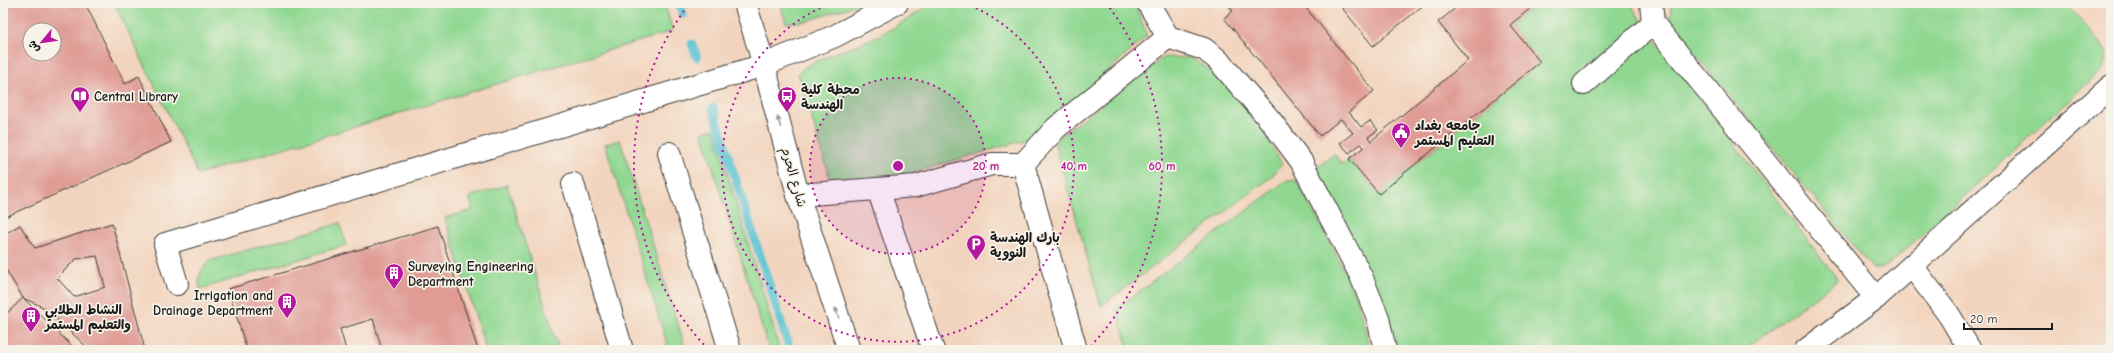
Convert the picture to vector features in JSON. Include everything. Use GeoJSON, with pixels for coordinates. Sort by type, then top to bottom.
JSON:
{"type":"FeatureCollection","features":[{"type":"Feature","properties":{"kind":"street","name":"شارع الحرم"},"geometry":{"type":"LineString","coordinates":[[745,3],[764,65],[798,195],[849,350]]}},
{"type":"Feature","properties":{"kind":"street"},"geometry":{"type":"LineString","coordinates":[[177,284],[165,244],[764,65],[835,36],[897,3]]}},
{"type":"Feature","properties":{"kind":"street"},"geometry":{"type":"LineString","coordinates":[[1148,3],[1168,37],[1204,49],[1217,59],[1271,121],[1300,161],[1361,276],[1378,318],[1385,350]]}},
{"type":"Feature","properties":{"kind":"street"},"geometry":{"type":"LineString","coordinates":[[1584,84],[1652,13],[1876,298]]}},
{"type":"Feature","properties":{"kind":"street"},"geometry":{"type":"LineString","coordinates":[[798,195],[916,186],[992,164],[1023,164],[1056,128],[1168,37]]}},
{"type":"Feature","properties":{"kind":"street"},"geometry":{"type":"LineString","coordinates":[[1806,350],[1876,298],[2111,86]]}},
{"type":"Feature","properties":{"kind":"street"},"geometry":{"type":"LineString","coordinates":[[670,153],[730,350]]}},
{"type":"Feature","properties":{"kind":"street"},"geometry":{"type":"LineString","coordinates":[[1023,164],[1076,350]]}},
{"type":"Feature","properties":{"kind":"street"},"geometry":{"type":"LineString","coordinates":[[574,184],[622,350]]}},
{"type":"Feature","properties":{"kind":"street"},"geometry":{"type":"LineString","coordinates":[[878,189],[933,350]]}},
{"type":"Feature","properties":{"kind":"street"},"geometry":{"type":"LineString","coordinates":[[1912,266],[1949,315],[1970,350]]}},
{"type":"Feature","properties":{"kind":"shaded area"},"geometry":{"type":"Polygon","coordinates":[[[3,3],[2111,3],[2111,350],[3,350],[3,3]]]}},
{"type":"Feature","properties":{"kind":"green space"},"geometry":{"type":"Polygon","coordinates":[[[114,3],[664,3],[673,31],[198,174],[114,3]]]}},
{"type":"Feature","properties":{"kind":"green space"},"geometry":{"type":"Polygon","coordinates":[[[780,3],[862,3],[807,21],[786,23],[780,3]]]}},
{"type":"Feature","properties":{"kind":"green space"},"geometry":{"type":"Polygon","coordinates":[[[931,3],[1135,3],[1147,36],[1046,125],[1045,134],[853,190],[831,182],[798,73],[812,63],[887,31],[905,21],[931,3]]]}},
{"type":"Feature","properties":{"kind":"green space"},"geometry":{"type":"Polygon","coordinates":[[[1537,3],[1633,3],[1633,8],[1650,34],[1838,280],[1744,350],[1392,350],[1314,170],[1334,154],[1342,164],[1349,159],[1379,194],[1540,63],[1510,25],[1537,3]]]}},
{"type":"Feature","properties":{"kind":"green space"},"geometry":{"type":"Polygon","coordinates":[[[1671,3],[2065,3],[2100,42],[2107,54],[2103,69],[1892,262],[1882,268],[1872,268],[1670,24],[1671,3]]]}},
{"type":"Feature","properties":{"kind":"green space"},"geometry":{"type":"Polygon","coordinates":[[[1164,57],[1191,58],[1214,73],[1257,121],[1282,164],[1270,178],[1101,306],[1054,141],[1164,57]]]}},
{"type":"Feature","properties":{"kind":"green space"},"geometry":{"type":"Polygon","coordinates":[[[714,129],[780,350],[769,350],[702,132],[714,129]]]}},
{"type":"Feature","properties":{"kind":"green space"},"geometry":{"type":"Polygon","coordinates":[[[620,140],[686,350],[669,350],[605,144],[620,140]]]}},
{"type":"Feature","properties":{"kind":"green space"},"geometry":{"type":"Polygon","coordinates":[[[1287,180],[1296,180],[1340,262],[1358,305],[1369,350],[1129,350],[1116,309],[1287,180]]]}},
{"type":"Feature","properties":{"kind":"green space"},"geometry":{"type":"Polygon","coordinates":[[[507,185],[559,350],[486,350],[445,218],[473,210],[469,197],[507,185]]]}},
{"type":"Feature","properties":{"kind":"green space"},"geometry":{"type":"Polygon","coordinates":[[[340,223],[346,245],[200,289],[200,274],[209,261],[340,223]]]}},
{"type":"Feature","properties":{"kind":"building","name":"Central Library"},"geometry":{"type":"Polygon","coordinates":[[[3,3],[85,3],[125,84],[139,76],[171,142],[3,218],[3,3]]]}},
{"type":"Feature","properties":{"kind":"building"},"geometry":{"type":"Polygon","coordinates":[[[1226,3],[1302,3],[1374,91],[1349,112],[1361,127],[1370,121],[1378,130],[1368,137],[1371,141],[1468,60],[1438,22],[1462,3],[1537,3],[1510,25],[1540,62],[1379,194],[1349,159],[1364,147],[1361,144],[1349,153],[1340,143],[1353,133],[1341,119],[1320,136],[1224,18],[1233,11],[1226,3]]]}},
{"type":"Feature","properties":{"kind":"building"},"geometry":{"type":"Polygon","coordinates":[[[1338,3],[1426,3],[1373,46],[1338,3]]]}},
{"type":"Feature","properties":{"kind":"building"},"geometry":{"type":"Polygon","coordinates":[[[112,223],[145,350],[90,350],[45,308],[23,298],[3,265],[3,235],[20,225],[35,248],[112,223]],[[97,256],[76,259],[57,278],[74,297],[105,287],[97,256]]]}},
{"type":"Feature","properties":{"kind":"building","name":"Surveying Engineering Department"},"geometry":{"type":"Polygon","coordinates":[[[438,226],[478,350],[382,350],[373,319],[340,329],[346,350],[247,350],[228,289],[438,226]]]}},
{"type":"Feature","properties":{"kind":"building","name":"النشاط الطلابي والتعليم المستمر"},"geometry":{"type":"Polygon","coordinates":[[[23,298],[76,350],[3,350],[3,317],[23,298]]]}},
{"type":"Feature","properties":{"kind":"waterway"},"geometry":{"type":"LineString","coordinates":[[679,3],[683,14]]}},
{"type":"Feature","properties":{"kind":"waterway"},"geometry":{"type":"LineString","coordinates":[[692,44],[697,57]]}},
{"type":"Feature","properties":{"kind":"waterway"},"geometry":{"type":"LineString","coordinates":[[713,108],[790,350]]}},
{"type":"Feature","properties":{"kind":"place","name":"Central Library"},"geometry":{"type":"Point","coordinates":[80,113]}},
{"type":"Feature","properties":{"kind":"place","name":"محطة كلية الهندسة"},"geometry":{"type":"Point","coordinates":[787,113]}},
{"type":"Feature","properties":{"kind":"place","name":"جامعه بغداد التعليم المستمر"},"geometry":{"type":"Point","coordinates":[1401,149]}},
{"type":"Feature","properties":{"kind":"place","name":"بارك الهندسة النووية"},"geometry":{"type":"Point","coordinates":[976,261]}},
{"type":"Feature","properties":{"kind":"place","name":"Surveying Engineering Department"},"geometry":{"type":"Point","coordinates":[394,290]}},
{"type":"Feature","properties":{"kind":"place","name":"Irrigation and Drainage Department"},"geometry":{"type":"Point","coordinates":[287,319]}},
{"type":"Feature","properties":{"kind":"place","name":"النشاط الطلابي والتعليم المستمر"},"geometry":{"type":"Point","coordinates":[31,333]}}]}
